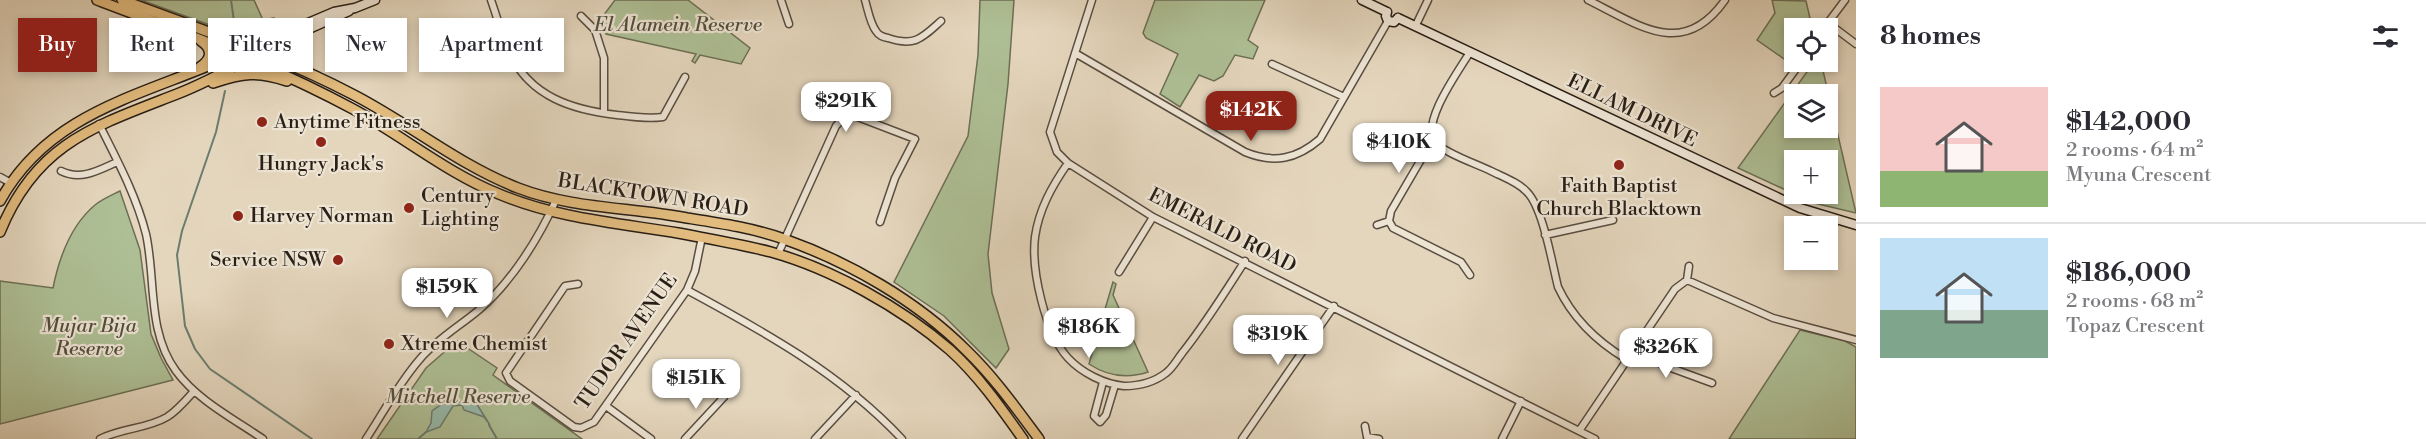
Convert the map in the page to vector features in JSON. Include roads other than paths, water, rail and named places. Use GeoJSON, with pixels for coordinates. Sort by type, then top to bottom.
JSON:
{"type":"FeatureCollection","features":[{"type":"Feature","properties":{"kind":"main road","name":"BLACKTOWN ROAD"},"geometry":{"type":"LineString","coordinates":[[97,0],[145,18]]}},
{"type":"Feature","properties":{"kind":"main road","name":"BLACKTOWN ROAD"},"geometry":{"type":"LineString","coordinates":[[122,0],[208,33]]}},
{"type":"Feature","properties":{"kind":"main road"},"geometry":{"type":"LineString","coordinates":[[196,39],[207,45],[210,52],[205,64],[196,70]]}},
{"type":"Feature","properties":{"kind":"main road"},"geometry":{"type":"LineString","coordinates":[[0,201],[25,164],[47,142],[75,122],[102,108],[208,66]]}},
{"type":"Feature","properties":{"kind":"main road"},"geometry":{"type":"LineString","coordinates":[[180,93],[223,72]]}},
{"type":"Feature","properties":{"kind":"main road","name":"BLACKTOWN ROAD"},"geometry":{"type":"LineString","coordinates":[[278,72],[357,111],[468,180],[513,200],[551,212],[702,237],[778,254],[829,273],[893,308],[933,337],[972,372],[1023,439]]}},
{"type":"Feature","properties":{"kind":"main road","name":"BLACKTOWN ROAD"},"geometry":{"type":"LineString","coordinates":[[304,72],[363,100],[491,177],[556,200],[687,218],[751,230],[784,239],[861,275],[910,305],[950,335],[1012,401],[1039,439]]}},
{"type":"Feature","properties":{"kind":"main road"},"geometry":{"type":"LineString","coordinates":[[0,232],[20,192],[34,174],[72,140],[99,124],[180,93],[248,73],[264,74],[312,88]]}},
{"type":"Feature","properties":{"kind":"street"},"geometry":{"type":"LineString","coordinates":[[313,28],[373,0]]}},
{"type":"Feature","properties":{"kind":"street"},"geometry":{"type":"LineString","coordinates":[[491,0],[497,18]]}},
{"type":"Feature","properties":{"kind":"street"},"geometry":{"type":"LineString","coordinates":[[781,0],[789,24]]}},
{"type":"Feature","properties":{"kind":"street"},"geometry":{"type":"LineString","coordinates":[[865,0],[875,30],[880,35],[893,40],[908,44],[924,36],[941,21]]}},
{"type":"Feature","properties":{"kind":"street","name":"EMERALD ROAD"},"geometry":{"type":"LineString","coordinates":[[1092,0],[1050,132],[1057,152],[1068,163],[1153,217],[1245,261],[1595,439]]}},
{"type":"Feature","properties":{"kind":"street"},"geometry":{"type":"LineString","coordinates":[[1075,53],[1231,145],[1264,159],[1283,159],[1307,149],[1320,139],[1388,16],[1362,0]]}},
{"type":"Feature","properties":{"kind":"street"},"geometry":{"type":"LineString","coordinates":[[1416,25],[1428,0]]}},
{"type":"Feature","properties":{"kind":"street"},"geometry":{"type":"LineString","coordinates":[[1588,0],[1647,28],[1677,33],[1705,23],[1725,0]]}},
{"type":"Feature","properties":{"kind":"street"},"geometry":{"type":"LineString","coordinates":[[1832,18],[1845,0]]}},
{"type":"Feature","properties":{"kind":"street"},"geometry":{"type":"LineString","coordinates":[[313,21],[334,12],[355,8]]}},
{"type":"Feature","properties":{"kind":"street","name":"ELLAM DRIVE"},"geometry":{"type":"LineString","coordinates":[[1388,16],[1390,10],[1396,11],[1398,18],[1800,208],[1856,225]]}},
{"type":"Feature","properties":{"kind":"street"},"geometry":{"type":"LineString","coordinates":[[581,16],[595,30],[604,58],[604,113]]}},
{"type":"Feature","properties":{"kind":"street"},"geometry":{"type":"LineString","coordinates":[[1838,33],[1856,44]]}},
{"type":"Feature","properties":{"kind":"street"},"geometry":{"type":"LineString","coordinates":[[1470,51],[1433,116],[1431,136],[1435,143],[1528,192],[1539,211],[1563,297],[1590,335],[1626,359]]}},
{"type":"Feature","properties":{"kind":"street"},"geometry":{"type":"LineString","coordinates":[[1272,63],[1344,97]]}},
{"type":"Feature","properties":{"kind":"street"},"geometry":{"type":"LineString","coordinates":[[523,72],[553,99],[574,108],[648,119],[663,117],[685,77]]}},
{"type":"Feature","properties":{"kind":"street"},"geometry":{"type":"LineString","coordinates":[[1774,93],[1782,88],[1794,72]]}},
{"type":"Feature","properties":{"kind":"street"},"geometry":{"type":"LineString","coordinates":[[778,254],[836,126],[844,117],[849,116],[915,139],[895,178],[880,222]]}},
{"type":"Feature","properties":{"kind":"street"},"geometry":{"type":"LineString","coordinates":[[99,124],[140,209],[146,236],[157,326],[161,342],[172,365],[194,391],[263,439]]}},
{"type":"Feature","properties":{"kind":"street"},"geometry":{"type":"LineString","coordinates":[[1435,143],[1426,151],[1391,211],[1389,221],[1393,228],[1461,262],[1470,275]]}},
{"type":"Feature","properties":{"kind":"street"},"geometry":{"type":"LineString","coordinates":[[61,171],[80,176],[117,162]]}},
{"type":"Feature","properties":{"kind":"street"},"geometry":{"type":"LineString","coordinates":[[1068,163],[1056,180],[1040,212],[1035,239],[1036,273],[1044,311],[1054,336],[1068,358],[1103,382],[1140,386],[1167,373],[1245,261]]}},
{"type":"Feature","properties":{"kind":"street"},"geometry":{"type":"LineString","coordinates":[[0,177],[11,183]]}},
{"type":"Feature","properties":{"kind":"street"},"geometry":{"type":"LineString","coordinates":[[366,439],[421,358],[493,296],[534,240],[556,200]]}},
{"type":"Feature","properties":{"kind":"street"},"geometry":{"type":"LineString","coordinates":[[1119,272],[1153,217]]}},
{"type":"Feature","properties":{"kind":"street"},"geometry":{"type":"LineString","coordinates":[[1545,235],[1613,220]]}},
{"type":"Feature","properties":{"kind":"street"},"geometry":{"type":"LineString","coordinates":[[1377,225],[1389,221]]}},
{"type":"Feature","properties":{"kind":"street","name":"TUDOR AVENUE"},"geometry":{"type":"LineString","coordinates":[[578,284],[565,286],[506,373],[510,381],[574,427],[581,428],[594,423],[687,290],[695,272],[702,237]]}},
{"type":"Feature","properties":{"kind":"street"},"geometry":{"type":"LineString","coordinates":[[1579,431],[1675,289],[1687,280],[1689,266]]}},
{"type":"Feature","properties":{"kind":"street"},"geometry":{"type":"LineString","coordinates":[[1687,280],[1773,318],[1856,340]]}},
{"type":"Feature","properties":{"kind":"street"},"geometry":{"type":"LineString","coordinates":[[687,290],[809,360],[856,395],[902,439]]}},
{"type":"Feature","properties":{"kind":"street"},"geometry":{"type":"LineString","coordinates":[[1242,439],[1334,306]]}},
{"type":"Feature","properties":{"kind":"street"},"geometry":{"type":"LineString","coordinates":[[1634,348],[1663,365],[1712,383]]}},
{"type":"Feature","properties":{"kind":"street"},"geometry":{"type":"LineString","coordinates":[[1103,382],[1094,416],[1100,422],[1106,415],[1115,385]]}},
{"type":"Feature","properties":{"kind":"street"},"geometry":{"type":"LineString","coordinates":[[100,439],[165,418],[194,391]]}},
{"type":"Feature","properties":{"kind":"street"},"geometry":{"type":"LineString","coordinates":[[815,439],[856,395]]}},
{"type":"Feature","properties":{"kind":"street"},"geometry":{"type":"LineString","coordinates":[[685,439],[724,397]]}},
{"type":"Feature","properties":{"kind":"street"},"geometry":{"type":"LineString","coordinates":[[1502,439],[1521,401]]}},
{"type":"Feature","properties":{"kind":"street"},"geometry":{"type":"LineString","coordinates":[[606,406],[651,439]]}},
{"type":"Feature","properties":{"kind":"street"},"geometry":{"type":"LineString","coordinates":[[1365,426],[1365,438],[1379,439]]}},
{"type":"Feature","properties":{"kind":"waterway"},"geometry":{"type":"LineString","coordinates":[[231,0],[234,18]]}},
{"type":"Feature","properties":{"kind":"waterway"},"geometry":{"type":"LineString","coordinates":[[225,91],[216,132],[182,231],[177,255],[185,326],[195,349],[210,369],[312,439]]}},
{"type":"Feature","properties":{"kind":"waterway"},"geometry":{"type":"LineString","coordinates":[[489,425],[497,439]]}},
{"type":"Feature","properties":{"kind":"waterway"},"geometry":{"type":"LineString","coordinates":[[418,439],[426,432]]}},
{"type":"Feature","properties":{"kind":"place","name":"Anytime Fitness"},"geometry":{"type":"Point","coordinates":[262,122]}},
{"type":"Feature","properties":{"kind":"place","name":"Hungry Jack's"},"geometry":{"type":"Point","coordinates":[321,142]}},
{"type":"Feature","properties":{"kind":"place","name":"Faith Baptist Church Blacktown"},"geometry":{"type":"Point","coordinates":[1619,165]}},
{"type":"Feature","properties":{"kind":"place","name":"Century Lighting"},"geometry":{"type":"Point","coordinates":[409,208]}},
{"type":"Feature","properties":{"kind":"place","name":"Harvey Norman"},"geometry":{"type":"Point","coordinates":[238,216]}},
{"type":"Feature","properties":{"kind":"place","name":"Service NSW"},"geometry":{"type":"Point","coordinates":[338,260]}},
{"type":"Feature","properties":{"kind":"place","name":"Xtreme Chemist"},"geometry":{"type":"Point","coordinates":[389,344]}},
{"type":"Feature","properties":{"kind":"park label","name":"El Alamein Reserve"},"geometry":{"type":"Point","coordinates":[678,25]}},
{"type":"Feature","properties":{"kind":"park label","name":"Mujar Bija Reserve"},"geometry":{"type":"Point","coordinates":[89,338]}},
{"type":"Feature","properties":{"kind":"park label","name":"Mitchell Reserve"},"geometry":{"type":"Point","coordinates":[458,397]}}]}
